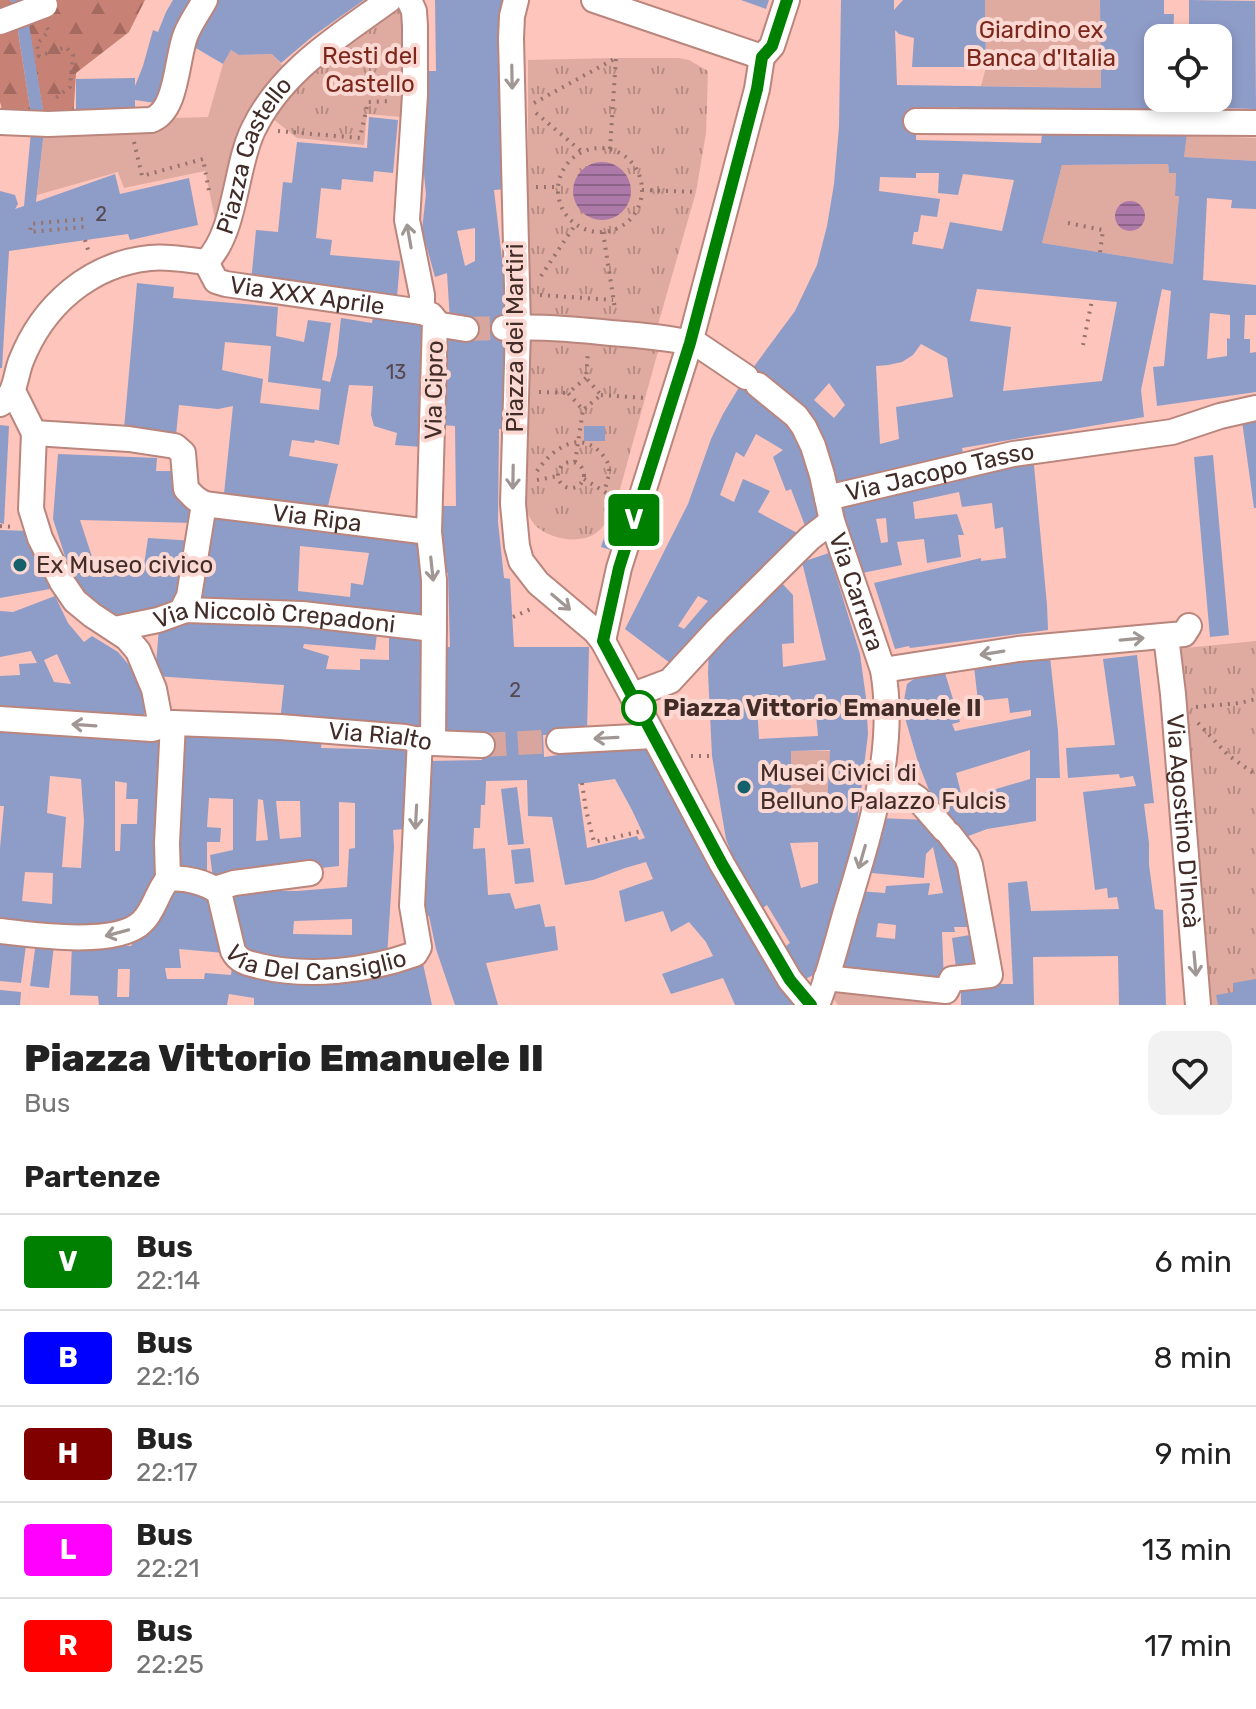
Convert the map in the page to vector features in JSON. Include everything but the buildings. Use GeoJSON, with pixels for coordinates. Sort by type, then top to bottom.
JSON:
{"type":"FeatureCollection","features":[{"type":"Feature","properties":{"kind":"street"},"geometry":{"type":"LineString","coordinates":[[0,122],[48,124],[157,118],[167,106],[186,33],[205,0]]}},
{"type":"Feature","properties":{"kind":"street","name":"Piazza Castello"},"geometry":{"type":"LineString","coordinates":[[206,262],[220,243],[229,217],[244,150],[270,101],[294,72],[389,0]]}},
{"type":"Feature","properties":{"kind":"street","name":"Via Cipro"},"geometry":{"type":"LineString","coordinates":[[409,0],[415,26],[415,95],[407,220],[429,318],[429,532],[434,580],[434,629],[412,906],[418,951]]}},
{"type":"Feature","properties":{"kind":"street","name":"Piazza dei Martiri"},"geometry":{"type":"LineString","coordinates":[[516,0],[511,38],[511,328],[513,504],[517,546],[521,561],[538,583],[603,641]]}},
{"type":"Feature","properties":{"kind":"street"},"geometry":{"type":"LineString","coordinates":[[594,0],[762,57]]}},
{"type":"Feature","properties":{"kind":"street"},"geometry":{"type":"LineString","coordinates":[[787,0],[772,46],[762,57],[757,89],[690,343],[619,568],[603,641],[722,864],[790,980],[811,1005]]}},
{"type":"Feature","properties":{"kind":"street"},"geometry":{"type":"LineString","coordinates":[[0,22],[47,9]]}},
{"type":"Feature","properties":{"kind":"street"},"geometry":{"type":"LineString","coordinates":[[916,121],[1256,123]]}},
{"type":"Feature","properties":{"kind":"street"},"geometry":{"type":"LineString","coordinates":[[0,931],[39,936],[104,937],[127,931],[148,916],[168,879],[167,724],[132,642],[75,601],[40,538],[31,509],[34,433],[6,398],[34,333],[52,307],[95,274],[113,265],[152,258],[206,262]]}},
{"type":"Feature","properties":{"kind":"street","name":"Via XXX Aprile"},"geometry":{"type":"LineString","coordinates":[[206,262],[216,281],[226,284],[429,318],[466,329]]}},
{"type":"Feature","properties":{"kind":"street","name":"Via Carrera"},"geometry":{"type":"LineString","coordinates":[[511,328],[656,336],[697,344],[796,416],[813,446],[830,509],[883,670],[888,731],[865,848],[817,1005]]}},
{"type":"Feature","properties":{"kind":"street","name":"Via Jacopo Tasso"},"geometry":{"type":"LineString","coordinates":[[830,509],[1013,454],[1172,432],[1256,408]]}},
{"type":"Feature","properties":{"kind":"street"},"geometry":{"type":"LineString","coordinates":[[34,433],[129,439],[170,444],[180,449],[185,459],[186,489],[204,504],[189,596],[182,610]]}},
{"type":"Feature","properties":{"kind":"street","name":"Via Ripa"},"geometry":{"type":"LineString","coordinates":[[204,504],[429,532]]}},
{"type":"Feature","properties":{"kind":"street"},"geometry":{"type":"LineString","coordinates":[[633,695],[670,681],[810,538],[830,509]]}},
{"type":"Feature","properties":{"kind":"street","name":"Via Niccolò Crepadoni"},"geometry":{"type":"LineString","coordinates":[[115,629],[158,620],[182,610],[302,614],[434,629]]}},
{"type":"Feature","properties":{"kind":"street"},"geometry":{"type":"LineString","coordinates":[[883,670],[1018,649],[1184,634],[1189,626]]}},
{"type":"Feature","properties":{"kind":"street","name":"Via Agostino D'Incà"},"geometry":{"type":"LineString","coordinates":[[1166,636],[1175,710],[1198,1005]]}},
{"type":"Feature","properties":{"kind":"street","name":"Via Rialto"},"geometry":{"type":"LineString","coordinates":[[0,719],[152,729],[167,724],[280,727],[482,745]]}},
{"type":"Feature","properties":{"kind":"street"},"geometry":{"type":"LineString","coordinates":[[559,741],[653,736]]}},
{"type":"Feature","properties":{"kind":"street"},"geometry":{"type":"LineString","coordinates":[[826,978],[946,991],[952,979],[990,975],[967,857],[917,798],[881,775]]}},
{"type":"Feature","properties":{"kind":"street"},"geometry":{"type":"LineString","coordinates":[[168,879],[188,879],[215,889],[234,883],[310,873]]}},
{"type":"Feature","properties":{"kind":"street","name":"Via Del Cansiglio"},"geometry":{"type":"LineString","coordinates":[[215,889],[221,896],[233,951],[236,958],[244,962],[284,971],[334,971],[396,961],[418,951]]}},
{"type":"Feature","properties":{"kind":"path"},"geometry":{"type":"LineString","coordinates":[[47,9],[49,31],[37,44],[39,56],[66,47],[73,55],[70,87],[51,100]]}},
{"type":"Feature","properties":{"kind":"path"},"geometry":{"type":"LineString","coordinates":[[581,151],[528,106],[616,58],[610,149]]}},
{"type":"Feature","properties":{"kind":"path"},"geometry":{"type":"LineString","coordinates":[[270,131],[360,138],[368,102],[392,102],[392,87]]}},
{"type":"Feature","properties":{"kind":"path"},"geometry":{"type":"LineString","coordinates":[[134,135],[142,176],[203,159],[211,200]]}},
{"type":"Feature","properties":{"kind":"path"},"geometry":{"type":"LineString","coordinates":[[596,148],[623,154],[640,176],[642,190],[635,214],[616,229],[589,231],[575,225],[565,215],[557,187],[561,172],[581,151],[596,148]]}},
{"type":"Feature","properties":{"kind":"path"},"geometry":{"type":"LineString","coordinates":[[528,187],[557,187]]}},
{"type":"Feature","properties":{"kind":"path"},"geometry":{"type":"LineString","coordinates":[[642,190],[696,192]]}},
{"type":"Feature","properties":{"kind":"path"},"geometry":{"type":"LineString","coordinates":[[83,219],[31,224],[30,232],[84,227]]}},
{"type":"Feature","properties":{"kind":"path"},"geometry":{"type":"LineString","coordinates":[[1068,223],[1103,230],[1100,253]]}},
{"type":"Feature","properties":{"kind":"path"},"geometry":{"type":"LineString","coordinates":[[536,283],[575,225]]}},
{"type":"Feature","properties":{"kind":"path"},"geometry":{"type":"LineString","coordinates":[[603,232],[619,333]]}},
{"type":"Feature","properties":{"kind":"path"},"geometry":{"type":"LineString","coordinates":[[528,294],[613,300]]}},
{"type":"Feature","properties":{"kind":"path"},"geometry":{"type":"LineString","coordinates":[[1083,345],[1092,300]]}},
{"type":"Feature","properties":{"kind":"path"},"geometry":{"type":"LineString","coordinates":[[527,392],[568,393],[586,378],[601,395]]}},
{"type":"Feature","properties":{"kind":"path"},"geometry":{"type":"LineString","coordinates":[[568,393],[583,410]]}},
{"type":"Feature","properties":{"kind":"path"},"geometry":{"type":"LineString","coordinates":[[575,462],[583,410],[601,395],[645,398]]}},
{"type":"Feature","properties":{"kind":"path"},"geometry":{"type":"LineString","coordinates":[[558,476],[533,480],[544,460],[564,445],[577,442],[593,446],[603,454],[609,466],[604,492]]}},
{"type":"Feature","properties":{"kind":"path"},"geometry":{"type":"LineString","coordinates":[[571,461],[584,471],[584,479],[579,486],[570,488],[562,484],[558,476],[563,465],[571,461]]}},
{"type":"Feature","properties":{"kind":"path"},"geometry":{"type":"LineString","coordinates":[[584,479],[617,500]]}},
{"type":"Feature","properties":{"kind":"path"},"geometry":{"type":"LineString","coordinates":[[1186,707],[1256,699]]}},
{"type":"Feature","properties":{"kind":"path"},"geometry":{"type":"LineString","coordinates":[[1191,715],[1228,755],[1256,775]]}},
{"type":"Feature","properties":{"kind":"path"},"geometry":{"type":"LineString","coordinates":[[582,783],[594,842],[642,831]]}},
{"type":"Feature","properties":{"kind":"green space"},"geometry":{"type":"Polygon","coordinates":[[[0,0],[10,0],[15,12],[32,121],[6,125],[0,102],[0,0]]]}},
{"type":"Feature","properties":{"kind":"green space"},"geometry":{"type":"Polygon","coordinates":[[[24,0],[145,0],[129,32],[76,73],[73,121],[45,122],[24,0]]]}},
{"type":"Feature","properties":{"kind":"green space","name":"Resti del Castello"},"geometry":{"type":"Polygon","coordinates":[[[409,0],[413,118],[367,114],[364,145],[297,138],[263,111],[294,72],[409,0]]]}},
{"type":"Feature","properties":{"kind":"green space","name":"Giardino ex Banca d'Italia"},"geometry":{"type":"Polygon","coordinates":[[[985,0],[1100,0],[1101,88],[981,86],[986,67],[985,0]]]}},
{"type":"Feature","properties":{"kind":"green space"},"geometry":{"type":"Polygon","coordinates":[[[231,50],[240,55],[272,54],[291,75],[277,91],[220,243],[205,171],[124,188],[118,172],[37,195],[45,122],[208,117],[223,64],[231,50]]]}},
{"type":"Feature","properties":{"kind":"green space"},"geometry":{"type":"Polygon","coordinates":[[[678,58],[689,60],[708,71],[706,133],[696,192],[657,328],[528,318],[528,60],[678,58]]]}},
{"type":"Feature","properties":{"kind":"green space"},"geometry":{"type":"Polygon","coordinates":[[[1187,135],[1256,138],[1256,161],[1184,157],[1187,135]]]}},
{"type":"Feature","properties":{"kind":"green space"},"geometry":{"type":"Polygon","coordinates":[[[1168,164],[1169,173],[1176,173],[1175,196],[1179,196],[1173,264],[1042,243],[1062,165],[1168,164]]]}},
{"type":"Feature","properties":{"kind":"green space"},"geometry":{"type":"Polygon","coordinates":[[[528,334],[660,344],[617,500],[603,526],[589,537],[564,539],[548,534],[535,525],[525,508],[528,334]]]}},
{"type":"Feature","properties":{"kind":"green space"},"geometry":{"type":"Polygon","coordinates":[[[1256,641],[1256,1005],[1205,1005],[1175,649],[1256,641]]]}},
{"type":"Feature","properties":{"kind":"green space"},"geometry":{"type":"Polygon","coordinates":[[[791,751],[830,751],[827,804],[791,805],[791,751]]]}},
{"type":"Feature","properties":{"kind":"green space"},"geometry":{"type":"Polygon","coordinates":[[[839,990],[951,998],[951,1005],[838,1005],[833,998],[839,990]]]}},
{"type":"Feature","properties":{"kind":"shaded area"},"geometry":{"type":"Polygon","coordinates":[[[602,162],[623,170],[631,191],[623,212],[602,220],[581,212],[573,191],[581,170],[602,162]]]}},
{"type":"Feature","properties":{"kind":"shaded area"},"geometry":{"type":"Polygon","coordinates":[[[1130,201],[1140,206],[1145,216],[1140,226],[1130,231],[1120,226],[1115,216],[1120,206],[1130,201]]]}},
{"type":"Feature","properties":{"kind":"tunnel"},"geometry":{"type":"LineString","coordinates":[[466,329],[504,328]]}},
{"type":"Feature","properties":{"kind":"tunnel"},"geometry":{"type":"LineString","coordinates":[[482,745],[559,741]]}},
{"type":"Feature","properties":{"kind":"bus line","name":"V"},"geometry":{"type":"LineString","coordinates":[[787,0],[772,46],[762,57],[757,89],[690,343],[619,568],[603,641],[722,864],[790,980],[811,1005]]}},
{"type":"Feature","properties":{"kind":"place","name":"Ex Museo civico"},"geometry":{"type":"Point","coordinates":[20,565]}},
{"type":"Feature","properties":{"kind":"place","name":"Piazza Vittorio Emanuele II"},"geometry":{"type":"Point","coordinates":[639,708]}},
{"type":"Feature","properties":{"kind":"place","name":"Musei Civici di Belluno Palazzo Fulcis"},"geometry":{"type":"Point","coordinates":[744,787]}}]}
